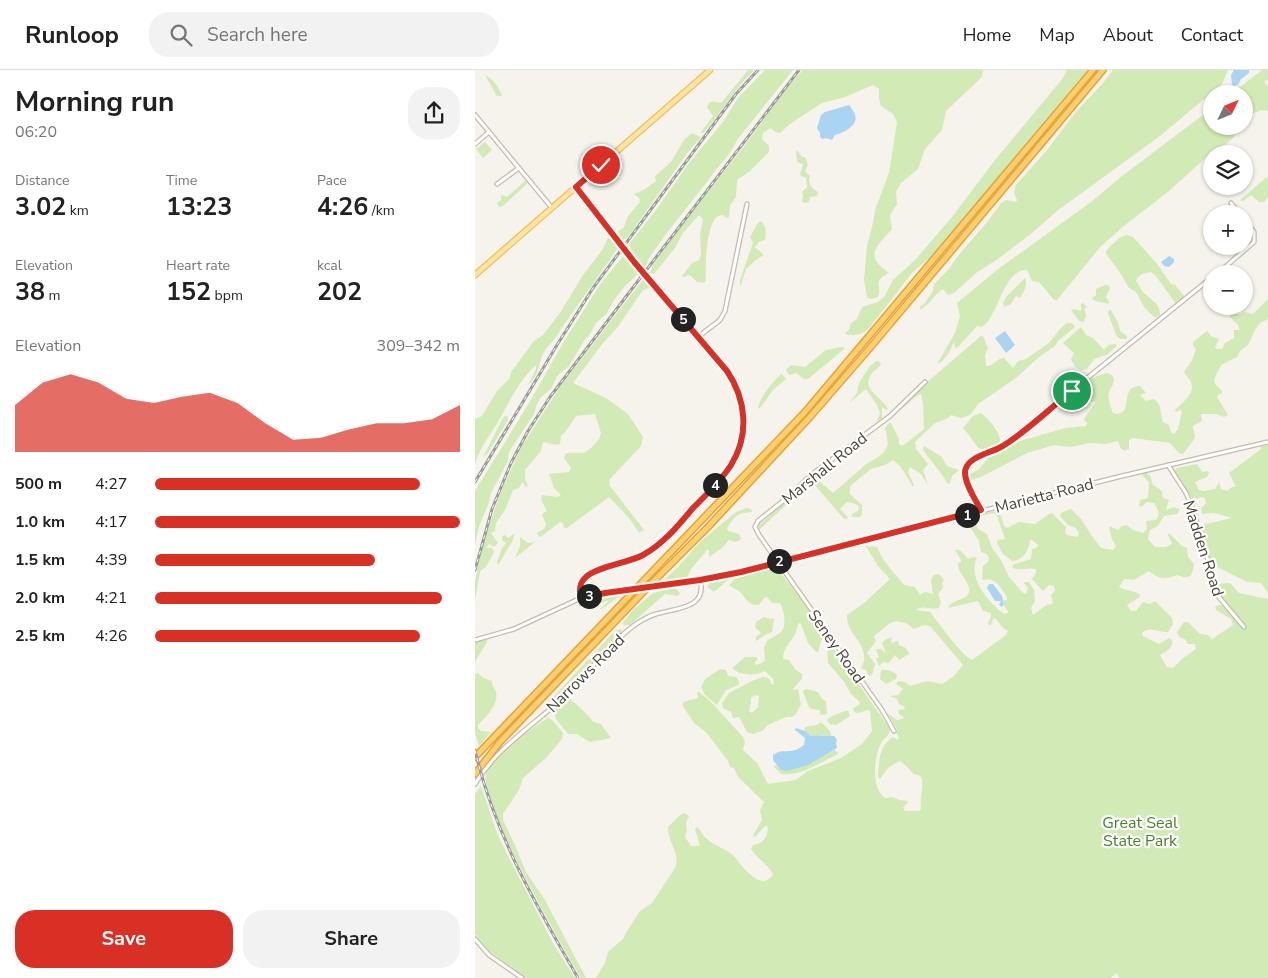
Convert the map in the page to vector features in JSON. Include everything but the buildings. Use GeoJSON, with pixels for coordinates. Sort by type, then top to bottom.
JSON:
{"type":"FeatureCollection","features":[{"type":"Feature","properties":{"kind":"highway"},"geometry":{"type":"LineString","coordinates":[[475,757],[805,412],[1093,70]]}},
{"type":"Feature","properties":{"kind":"highway"},"geometry":{"type":"LineString","coordinates":[[475,774],[500,742],[708,527],[835,389],[1103,70]]}},
{"type":"Feature","properties":{"kind":"main road"},"geometry":{"type":"LineString","coordinates":[[475,275],[710,70]]}},
{"type":"Feature","properties":{"kind":"street"},"geometry":{"type":"LineString","coordinates":[[475,115],[552,208]]}},
{"type":"Feature","properties":{"kind":"street"},"geometry":{"type":"LineString","coordinates":[[475,144],[489,132]]}},
{"type":"Feature","properties":{"kind":"street"},"geometry":{"type":"LineString","coordinates":[[497,184],[519,168]]}},
{"type":"Feature","properties":{"kind":"street"},"geometry":{"type":"LineString","coordinates":[[576,187],[635,263],[727,371],[738,391],[743,410],[743,425],[737,453],[721,478],[667,537],[652,549],[633,560],[588,575],[581,583],[579,592],[581,598]]}},
{"type":"Feature","properties":{"kind":"street"},"geometry":{"type":"LineString","coordinates":[[698,337],[720,320],[725,311],[747,204]]}},
{"type":"Feature","properties":{"kind":"street"},"geometry":{"type":"LineString","coordinates":[[1253,231],[1253,243]]}},
{"type":"Feature","properties":{"kind":"street"},"geometry":{"type":"LineString","coordinates":[[1227,265],[1239,255]]}},
{"type":"Feature","properties":{"kind":"street"},"geometry":{"type":"LineString","coordinates":[[981,510],[967,481],[965,470],[968,465],[1012,439],[1203,284]]}},
{"type":"Feature","properties":{"kind":"street","name":"Marshall Road"},"geometry":{"type":"LineString","coordinates":[[778,561],[756,530],[757,523],[811,475],[890,416],[925,382]]}},
{"type":"Feature","properties":{"kind":"street","name":"Marietta Road"},"geometry":{"type":"LineString","coordinates":[[475,640],[514,629],[581,598],[700,580],[981,510],[1268,442]]}},
{"type":"Feature","properties":{"kind":"street","name":"Madden Road"},"geometry":{"type":"LineString","coordinates":[[1168,465],[1186,493],[1193,509],[1218,596],[1244,627]]}},
{"type":"Feature","properties":{"kind":"street","name":"Seney Road"},"geometry":{"type":"LineString","coordinates":[[778,561],[874,698],[894,731]]}},
{"type":"Feature","properties":{"kind":"street","name":"Narrows Road"},"geometry":{"type":"LineString","coordinates":[[475,784],[490,762],[503,748],[561,699],[627,631],[649,616],[688,605],[697,600],[701,592],[700,580]]}},
{"type":"Feature","properties":{"kind":"street"},"geometry":{"type":"LineString","coordinates":[[475,939],[497,962],[522,978]]}},
{"type":"Feature","properties":{"kind":"green space"},"geometry":{"type":"Polygon","coordinates":[[[748,70],[754,70],[707,129],[703,133],[701,132],[713,116],[707,107],[709,103],[713,101],[722,102],[748,70]]]}},
{"type":"Feature","properties":{"kind":"green space"},"geometry":{"type":"Polygon","coordinates":[[[765,70],[793,70],[737,140],[727,156],[664,237],[646,266],[643,266],[632,254],[629,244],[689,163],[723,122],[738,98],[765,70]]]}},
{"type":"Feature","properties":{"kind":"green space"},"geometry":{"type":"Polygon","coordinates":[[[803,70],[983,70],[982,77],[946,111],[942,130],[925,149],[918,169],[901,183],[896,192],[897,204],[890,215],[892,229],[878,245],[875,254],[879,265],[889,273],[879,281],[878,297],[867,298],[864,280],[867,246],[875,210],[889,173],[897,122],[893,114],[881,106],[879,89],[873,85],[845,97],[822,103],[790,124],[780,133],[770,128],[763,133],[762,139],[769,146],[769,152],[750,171],[737,180],[736,197],[730,205],[729,217],[726,218],[723,215],[717,217],[710,230],[706,257],[706,280],[704,283],[697,282],[690,275],[682,276],[692,263],[699,260],[701,254],[700,234],[703,219],[699,215],[683,233],[675,248],[654,274],[650,273],[653,265],[679,229],[787,88],[803,70]]]}},
{"type":"Feature","properties":{"kind":"green space"},"geometry":{"type":"Polygon","coordinates":[[[1067,70],[1088,70],[935,253],[912,273],[869,328],[858,334],[845,334],[850,328],[850,324],[857,319],[862,307],[878,302],[884,297],[893,280],[915,260],[952,217],[995,160],[1063,78],[1067,70]]]}},
{"type":"Feature","properties":{"kind":"green space"},"geometry":{"type":"Polygon","coordinates":[[[1113,70],[1228,70],[1221,85],[1203,85],[1203,100],[1160,136],[1057,211],[1032,233],[976,273],[954,293],[948,295],[943,289],[920,310],[920,306],[924,304],[933,291],[934,284],[949,269],[1001,203],[1006,200],[1016,202],[1014,193],[1016,185],[1047,150],[1075,113],[1113,70]]]}},
{"type":"Feature","properties":{"kind":"green space"},"geometry":{"type":"Polygon","coordinates":[[[1262,70],[1268,70],[1268,80],[1264,81],[1268,87],[1268,111],[1262,110],[1253,114],[1253,85],[1243,85],[1262,70]]]}},
{"type":"Feature","properties":{"kind":"green space"},"geometry":{"type":"Polygon","coordinates":[[[485,75],[495,84],[502,96],[497,96],[485,75]]]}},
{"type":"Feature","properties":{"kind":"green space"},"geometry":{"type":"Polygon","coordinates":[[[1203,115],[1203,135],[1235,135],[1225,145],[1203,145],[1203,160],[1169,191],[1101,246],[1057,300],[1054,300],[1039,282],[1032,281],[1027,270],[1019,272],[1012,277],[988,321],[982,327],[977,326],[957,348],[954,342],[945,358],[937,364],[955,333],[960,316],[957,303],[997,270],[1091,202],[1122,176],[1203,115]]]}},
{"type":"Feature","properties":{"kind":"green space"},"geometry":{"type":"Polygon","coordinates":[[[692,133],[701,137],[688,152],[630,234],[620,241],[615,234],[624,227],[628,216],[640,202],[639,198],[634,194],[656,181],[655,176],[671,162],[684,140],[692,133]]]}},
{"type":"Feature","properties":{"kind":"green space"},"geometry":{"type":"Polygon","coordinates":[[[485,142],[492,150],[483,158],[476,149],[485,142]]]}},
{"type":"Feature","properties":{"kind":"green space"},"geometry":{"type":"Polygon","coordinates":[[[796,150],[802,157],[805,157],[808,165],[805,171],[810,176],[811,186],[818,192],[817,196],[810,197],[807,203],[802,202],[802,192],[807,187],[806,178],[800,175],[803,164],[797,162],[796,150]]]}},
{"type":"Feature","properties":{"kind":"green space"},"geometry":{"type":"Polygon","coordinates":[[[1268,176],[1268,197],[1264,202],[1259,202],[1251,195],[1253,195],[1253,189],[1268,176]]]}},
{"type":"Feature","properties":{"kind":"green space"},"geometry":{"type":"Polygon","coordinates":[[[527,181],[527,184],[504,205],[498,206],[497,203],[501,200],[501,195],[507,197],[527,181]]]}},
{"type":"Feature","properties":{"kind":"green space"},"geometry":{"type":"Polygon","coordinates":[[[1246,195],[1251,195],[1243,201],[1240,200],[1246,195]]]}},
{"type":"Feature","properties":{"kind":"green space"},"geometry":{"type":"Polygon","coordinates":[[[761,221],[765,228],[765,240],[759,242],[755,247],[764,255],[746,269],[740,288],[740,280],[753,243],[750,237],[761,221]]]}},
{"type":"Feature","properties":{"kind":"green space"},"geometry":{"type":"Polygon","coordinates":[[[609,235],[616,241],[618,248],[557,336],[543,353],[535,377],[528,385],[536,365],[520,384],[482,447],[475,465],[475,419],[482,416],[497,391],[510,378],[511,372],[534,341],[543,335],[560,313],[583,275],[603,249],[609,235]]]}},
{"type":"Feature","properties":{"kind":"green space"},"geometry":{"type":"Polygon","coordinates":[[[1127,235],[1133,237],[1158,265],[1171,284],[1175,285],[1184,296],[1176,304],[1156,276],[1151,272],[1140,275],[1136,281],[1143,292],[1158,307],[1160,315],[1157,317],[1154,317],[1144,307],[1136,292],[1129,288],[1106,254],[1106,251],[1116,241],[1127,235]]]}},
{"type":"Feature","properties":{"kind":"green space"},"geometry":{"type":"Polygon","coordinates":[[[625,254],[637,267],[639,273],[625,286],[607,313],[596,323],[569,366],[557,376],[551,389],[541,397],[534,414],[509,452],[508,461],[491,493],[475,544],[475,491],[563,343],[601,283],[625,254]]]}},
{"type":"Feature","properties":{"kind":"green space"},"geometry":{"type":"Polygon","coordinates":[[[645,277],[654,286],[643,290],[617,328],[603,343],[573,383],[606,398],[628,414],[643,437],[641,446],[609,480],[610,486],[644,530],[639,533],[629,518],[609,497],[567,528],[564,528],[563,523],[560,522],[539,537],[537,533],[544,529],[546,525],[542,514],[547,511],[541,499],[542,495],[557,497],[561,495],[554,488],[549,474],[569,472],[571,468],[564,458],[566,453],[584,453],[599,439],[601,433],[595,414],[576,416],[561,436],[560,444],[543,442],[541,451],[525,470],[525,479],[528,486],[526,487],[522,482],[519,488],[513,490],[505,510],[496,523],[495,531],[491,533],[498,543],[494,547],[489,544],[486,548],[492,548],[494,552],[486,567],[481,570],[475,600],[475,581],[483,542],[502,489],[522,446],[560,387],[645,277]]]}},
{"type":"Feature","properties":{"kind":"green space"},"geometry":{"type":"Polygon","coordinates":[[[1025,278],[1025,288],[1020,298],[1016,296],[1011,304],[1004,307],[1003,303],[1006,297],[1025,278]]]}},
{"type":"Feature","properties":{"kind":"green space"},"geometry":{"type":"Polygon","coordinates":[[[1108,285],[1110,288],[1106,297],[1109,302],[1108,304],[1093,300],[1092,298],[1096,295],[1096,289],[1108,285]]]}},
{"type":"Feature","properties":{"kind":"green space"},"geometry":{"type":"Polygon","coordinates":[[[1268,299],[1268,319],[1260,323],[1248,345],[1240,351],[1237,357],[1221,365],[1215,376],[1215,384],[1222,391],[1217,397],[1228,415],[1224,417],[1216,414],[1201,414],[1202,421],[1193,426],[1195,438],[1183,454],[1179,453],[1170,443],[1133,438],[1129,440],[1129,449],[1125,451],[1121,449],[1118,441],[1104,444],[1090,443],[1071,447],[1054,445],[1027,453],[981,477],[968,479],[969,475],[979,469],[990,456],[1010,444],[1065,428],[1086,426],[1085,417],[1096,402],[1083,402],[1080,389],[1096,377],[1108,373],[1113,376],[1109,397],[1113,413],[1118,414],[1124,411],[1129,391],[1140,386],[1146,393],[1140,395],[1146,401],[1154,399],[1157,401],[1160,406],[1163,422],[1169,425],[1171,432],[1174,434],[1178,429],[1182,411],[1176,412],[1175,410],[1192,390],[1191,382],[1184,372],[1192,360],[1196,349],[1193,342],[1207,331],[1211,336],[1219,339],[1215,347],[1216,349],[1222,349],[1225,343],[1234,338],[1234,330],[1240,330],[1230,315],[1253,314],[1268,299]]]}},
{"type":"Feature","properties":{"kind":"green space"},"geometry":{"type":"Polygon","coordinates":[[[1083,303],[1087,307],[1084,309],[1086,315],[1084,322],[1079,321],[1071,310],[1081,311],[1081,304],[1083,303]]]}},
{"type":"Feature","properties":{"kind":"green space"},"geometry":{"type":"Polygon","coordinates":[[[1110,309],[1118,322],[1120,331],[1127,336],[1127,339],[1120,339],[1116,335],[1108,313],[1110,309]]]}},
{"type":"Feature","properties":{"kind":"green space"},"geometry":{"type":"Polygon","coordinates":[[[1067,323],[1072,323],[1075,327],[1016,378],[978,404],[970,415],[961,418],[951,415],[947,419],[935,423],[915,442],[916,449],[928,464],[923,470],[928,485],[921,474],[910,467],[908,472],[914,485],[913,487],[902,469],[893,460],[885,465],[871,469],[850,486],[850,494],[862,505],[860,517],[852,517],[852,514],[858,511],[859,507],[856,504],[847,502],[840,509],[848,517],[844,519],[813,483],[810,483],[759,530],[757,529],[760,524],[808,481],[818,480],[833,493],[885,450],[888,440],[885,428],[889,423],[891,423],[899,439],[900,445],[904,445],[924,429],[921,394],[896,412],[918,390],[981,336],[983,336],[988,348],[985,355],[986,366],[1004,358],[1013,368],[1018,361],[1026,359],[1049,343],[1067,323]]]}},
{"type":"Feature","properties":{"kind":"green space"},"geometry":{"type":"Polygon","coordinates":[[[1081,327],[1086,335],[1093,338],[1104,350],[1109,345],[1116,344],[1117,346],[1108,354],[1094,359],[1087,369],[1081,370],[1075,367],[1071,359],[1074,353],[1063,343],[1081,327]]]}},
{"type":"Feature","properties":{"kind":"green space"},"geometry":{"type":"Polygon","coordinates":[[[844,347],[844,349],[808,379],[804,379],[796,373],[789,375],[786,370],[791,365],[805,367],[826,350],[844,347]]]}},
{"type":"Feature","properties":{"kind":"green space"},"geometry":{"type":"Polygon","coordinates":[[[876,361],[881,364],[870,376],[869,386],[888,409],[882,407],[882,419],[878,421],[880,414],[877,405],[866,389],[849,403],[857,393],[859,383],[870,366],[876,361]]]}},
{"type":"Feature","properties":{"kind":"green space"},"geometry":{"type":"Polygon","coordinates":[[[782,374],[786,379],[773,390],[758,409],[767,390],[782,374]]]}},
{"type":"Feature","properties":{"kind":"green space"},"geometry":{"type":"Polygon","coordinates":[[[981,413],[994,427],[1000,440],[1000,444],[986,450],[978,447],[963,428],[973,416],[981,413]]]}},
{"type":"Feature","properties":{"kind":"green space"},"geometry":{"type":"Polygon","coordinates":[[[507,416],[508,420],[488,453],[483,457],[502,420],[507,416]]]}},
{"type":"Feature","properties":{"kind":"green space"},"geometry":{"type":"Polygon","coordinates":[[[1268,445],[1268,593],[1261,583],[1247,582],[1209,563],[1198,526],[1232,518],[1214,513],[1202,514],[1201,508],[1206,503],[1205,498],[1193,500],[1175,471],[1176,468],[1197,464],[1202,472],[1208,471],[1209,473],[1207,477],[1195,482],[1199,490],[1215,489],[1219,482],[1221,489],[1227,491],[1232,487],[1236,487],[1229,473],[1261,449],[1260,447],[1268,445]]]}},
{"type":"Feature","properties":{"kind":"green space"},"geometry":{"type":"Polygon","coordinates":[[[924,446],[942,457],[947,466],[959,470],[952,476],[950,484],[947,483],[923,450],[924,446]]]}},
{"type":"Feature","properties":{"kind":"green space","name":"Great Seal State Park"},"geometry":{"type":"Polygon","coordinates":[[[1144,473],[1151,477],[1152,484],[1162,491],[1163,498],[1169,500],[1166,510],[1174,507],[1180,509],[1177,514],[1164,516],[1158,526],[1150,530],[1148,539],[1155,547],[1166,547],[1172,544],[1169,533],[1182,546],[1187,548],[1188,557],[1194,564],[1191,575],[1188,577],[1177,575],[1162,578],[1155,576],[1149,571],[1134,580],[1124,579],[1119,587],[1140,594],[1140,597],[1127,605],[1131,611],[1136,611],[1143,602],[1150,604],[1155,601],[1172,618],[1173,624],[1168,632],[1151,629],[1142,633],[1143,636],[1159,644],[1169,638],[1172,640],[1170,648],[1160,655],[1167,667],[1173,668],[1196,649],[1195,644],[1188,644],[1185,639],[1177,634],[1184,622],[1188,622],[1200,634],[1208,635],[1212,639],[1233,625],[1231,619],[1216,610],[1215,607],[1219,605],[1224,606],[1214,584],[1230,583],[1239,593],[1268,599],[1268,978],[1119,978],[1117,973],[1110,978],[596,978],[605,963],[608,952],[623,939],[640,911],[652,903],[675,868],[676,857],[668,827],[680,815],[684,813],[689,816],[686,823],[685,837],[691,846],[700,846],[695,829],[697,827],[713,844],[734,856],[752,876],[763,881],[773,874],[751,849],[753,845],[764,840],[767,835],[768,828],[766,825],[755,837],[753,835],[762,820],[760,810],[764,802],[738,777],[734,768],[730,767],[728,761],[706,732],[694,723],[683,706],[683,702],[698,698],[697,692],[710,701],[743,737],[745,742],[743,750],[757,763],[768,784],[796,780],[808,771],[841,758],[862,744],[872,731],[870,711],[854,712],[853,708],[859,705],[860,702],[851,694],[844,682],[828,663],[827,651],[829,642],[890,729],[880,745],[876,758],[875,773],[877,787],[885,798],[893,797],[907,801],[908,803],[903,807],[905,811],[919,811],[921,809],[922,788],[920,776],[914,774],[906,765],[899,761],[888,768],[880,779],[878,777],[882,749],[893,737],[897,740],[899,738],[896,732],[898,731],[887,713],[897,720],[905,718],[899,714],[898,710],[905,707],[899,704],[897,699],[889,696],[898,695],[903,689],[896,684],[898,681],[905,682],[910,686],[928,681],[942,684],[954,676],[963,665],[930,626],[924,625],[914,629],[906,623],[896,621],[890,623],[874,636],[876,641],[867,653],[875,664],[872,675],[869,676],[866,670],[861,669],[864,660],[863,651],[849,627],[847,615],[864,603],[890,579],[878,566],[866,546],[877,547],[904,585],[915,587],[920,595],[925,592],[933,594],[931,580],[934,575],[939,574],[944,580],[942,583],[943,588],[938,594],[941,602],[939,608],[919,608],[916,610],[930,612],[957,646],[972,660],[1006,635],[1008,631],[995,618],[991,625],[989,625],[991,613],[983,611],[978,601],[948,608],[953,602],[968,595],[969,592],[968,585],[958,566],[961,560],[955,550],[960,550],[968,559],[977,558],[975,573],[981,589],[1004,614],[1008,613],[1008,611],[1004,606],[1004,600],[1007,600],[1007,597],[1000,587],[992,580],[982,579],[983,566],[988,562],[989,558],[987,554],[981,552],[979,541],[968,524],[968,518],[976,519],[977,528],[987,534],[992,548],[1001,560],[1009,577],[1023,593],[1026,594],[1028,588],[1023,582],[1029,582],[1034,590],[1035,601],[1031,608],[1033,615],[1048,604],[1053,603],[1051,595],[1055,590],[1054,586],[1049,585],[1043,591],[1032,579],[1036,569],[1016,569],[1012,565],[1031,559],[1032,549],[1038,545],[1030,540],[1023,557],[1012,561],[1003,554],[997,543],[997,540],[1005,539],[997,516],[994,513],[981,516],[980,514],[997,511],[1001,516],[1004,526],[1007,528],[1019,522],[1035,524],[1052,513],[1066,527],[1065,532],[1067,535],[1078,537],[1079,533],[1076,528],[1068,525],[1060,516],[1061,513],[1071,509],[1081,519],[1101,548],[1113,550],[1116,546],[1111,537],[1109,526],[1118,530],[1122,526],[1127,525],[1133,530],[1143,533],[1147,529],[1146,521],[1158,518],[1158,512],[1154,503],[1147,502],[1141,507],[1139,506],[1140,500],[1148,498],[1149,482],[1142,475],[1144,473]]]}},
{"type":"Feature","properties":{"kind":"green space"},"geometry":{"type":"Polygon","coordinates":[[[747,508],[751,509],[752,512],[737,516],[727,528],[728,531],[739,534],[741,538],[739,541],[729,540],[722,548],[709,557],[708,549],[691,569],[686,580],[662,582],[700,542],[736,512],[747,508]]]}},
{"type":"Feature","properties":{"kind":"green space"},"geometry":{"type":"Polygon","coordinates":[[[515,533],[512,542],[498,565],[497,562],[502,548],[506,543],[502,540],[502,536],[505,535],[508,538],[515,533]]]}},
{"type":"Feature","properties":{"kind":"green space"},"geometry":{"type":"Polygon","coordinates":[[[520,537],[528,543],[535,542],[515,558],[520,546],[520,537]]]}},
{"type":"Feature","properties":{"kind":"green space"},"geometry":{"type":"Polygon","coordinates":[[[771,566],[776,569],[798,595],[824,631],[825,636],[821,641],[818,652],[816,652],[808,643],[799,623],[795,634],[785,649],[783,659],[789,660],[795,669],[802,674],[802,679],[792,690],[798,689],[801,704],[796,714],[792,717],[786,717],[753,734],[747,732],[739,717],[733,718],[731,712],[723,708],[722,703],[729,693],[763,677],[768,678],[771,684],[774,685],[773,679],[765,671],[748,674],[739,673],[732,668],[745,657],[756,657],[758,659],[755,662],[756,665],[762,663],[765,660],[764,648],[767,641],[781,632],[784,626],[784,618],[780,603],[772,603],[767,597],[759,605],[752,604],[740,592],[729,585],[739,575],[771,566]],[[755,695],[751,698],[749,711],[752,713],[758,707],[759,696],[755,695]]]}},
{"type":"Feature","properties":{"kind":"green space"},"geometry":{"type":"Polygon","coordinates":[[[729,579],[714,592],[707,587],[710,583],[729,579]]]}},
{"type":"Feature","properties":{"kind":"green space"},"geometry":{"type":"Polygon","coordinates":[[[673,588],[678,590],[680,594],[677,596],[665,594],[630,625],[622,624],[633,610],[653,593],[673,588]]]}},
{"type":"Feature","properties":{"kind":"green space"},"geometry":{"type":"Polygon","coordinates":[[[622,594],[602,609],[600,609],[609,600],[598,604],[579,606],[579,604],[602,597],[622,594]]]}},
{"type":"Feature","properties":{"kind":"green space"},"geometry":{"type":"Polygon","coordinates":[[[764,617],[774,618],[772,632],[756,641],[756,637],[761,633],[755,627],[756,622],[764,617]]]}},
{"type":"Feature","properties":{"kind":"green space"},"geometry":{"type":"Polygon","coordinates":[[[621,629],[622,632],[572,685],[552,703],[544,707],[611,635],[621,629]]]}},
{"type":"Feature","properties":{"kind":"green space"},"geometry":{"type":"Polygon","coordinates":[[[892,637],[891,643],[898,641],[899,645],[906,648],[909,654],[899,660],[895,655],[889,663],[883,662],[879,666],[876,658],[879,658],[876,649],[881,649],[886,653],[882,643],[892,637]]]}},
{"type":"Feature","properties":{"kind":"green space"},"geometry":{"type":"Polygon","coordinates":[[[484,639],[487,642],[475,662],[475,641],[484,639]]]}},
{"type":"Feature","properties":{"kind":"green space"},"geometry":{"type":"Polygon","coordinates":[[[720,669],[726,670],[728,676],[736,677],[739,685],[726,690],[717,705],[705,695],[701,687],[705,679],[720,669]]]}},
{"type":"Feature","properties":{"kind":"green space"},"geometry":{"type":"Polygon","coordinates":[[[881,670],[894,672],[897,675],[896,679],[886,684],[880,679],[881,670]]]}},
{"type":"Feature","properties":{"kind":"green space"},"geometry":{"type":"Polygon","coordinates":[[[478,673],[483,678],[492,681],[496,692],[496,701],[478,725],[481,731],[491,732],[479,746],[475,732],[475,674],[478,673]]]}},
{"type":"Feature","properties":{"kind":"green space"},"geometry":{"type":"Polygon","coordinates":[[[807,689],[818,692],[822,699],[826,701],[827,714],[820,715],[820,710],[809,707],[803,692],[807,689]]]}},
{"type":"Feature","properties":{"kind":"green space"},"geometry":{"type":"Polygon","coordinates":[[[568,699],[579,707],[593,722],[601,724],[611,738],[590,742],[577,734],[568,734],[556,719],[554,713],[556,707],[568,699]]]}},
{"type":"Feature","properties":{"kind":"green space"},"geometry":{"type":"Polygon","coordinates":[[[848,711],[850,716],[836,725],[830,724],[827,720],[832,716],[848,711]]]}},
{"type":"Feature","properties":{"kind":"green space"},"geometry":{"type":"Polygon","coordinates":[[[548,718],[563,733],[562,739],[546,758],[523,778],[519,790],[503,814],[503,820],[526,872],[545,900],[586,978],[581,978],[524,875],[495,814],[487,790],[486,774],[489,768],[523,735],[548,718]]]}},
{"type":"Feature","properties":{"kind":"green space"},"geometry":{"type":"Polygon","coordinates":[[[821,722],[830,731],[831,736],[811,736],[805,731],[804,728],[821,722]]]}},
{"type":"Feature","properties":{"kind":"green space"},"geometry":{"type":"Polygon","coordinates":[[[834,750],[838,753],[837,755],[796,773],[781,774],[773,766],[777,765],[781,770],[818,758],[834,750]]]}},
{"type":"Feature","properties":{"kind":"green space"},"geometry":{"type":"Polygon","coordinates":[[[481,786],[497,833],[507,854],[554,945],[575,978],[526,978],[488,950],[475,934],[475,794],[481,786]]]}},
{"type":"Feature","properties":{"kind":"water"},"geometry":{"type":"Polygon","coordinates":[[[1234,70],[1249,70],[1249,73],[1236,85],[1232,85],[1231,75],[1234,70]]]}},
{"type":"Feature","properties":{"kind":"water"},"geometry":{"type":"Polygon","coordinates":[[[849,105],[855,115],[855,121],[851,127],[835,135],[832,140],[822,139],[817,128],[821,115],[849,105]]]}},
{"type":"Feature","properties":{"kind":"water"},"geometry":{"type":"Polygon","coordinates":[[[1169,256],[1174,259],[1174,262],[1169,267],[1164,266],[1161,262],[1169,256]]]}},
{"type":"Feature","properties":{"kind":"water"},"geometry":{"type":"Polygon","coordinates":[[[1005,331],[1015,345],[1006,353],[995,338],[1005,331]]]}},
{"type":"Feature","properties":{"kind":"water"},"geometry":{"type":"Polygon","coordinates":[[[989,584],[993,584],[1002,596],[1004,604],[1002,607],[999,605],[1001,601],[995,601],[987,588],[989,584]]]}},
{"type":"Feature","properties":{"kind":"water"},"geometry":{"type":"Polygon","coordinates":[[[796,728],[805,731],[811,736],[834,736],[837,740],[837,748],[808,765],[787,771],[781,770],[773,760],[773,755],[795,750],[804,745],[805,738],[795,730],[796,728]]]}},
{"type":"Feature","properties":{"kind":"railway"},"geometry":{"type":"LineString","coordinates":[[475,482],[593,288],[736,94],[758,70]]}},
{"type":"Feature","properties":{"kind":"railway"},"geometry":{"type":"LineString","coordinates":[[475,570],[492,509],[511,463],[528,431],[550,397],[799,70]]}},
{"type":"Feature","properties":{"kind":"railway"},"geometry":{"type":"LineString","coordinates":[[475,750],[493,810],[518,868],[578,978]]}},
{"type":"Feature","properties":{"kind":"route"},"geometry":{"type":"LineString","coordinates":[[601,165],[576,187],[635,263],[727,371],[734,381],[740,397],[743,410],[743,425],[739,448],[731,465],[674,530],[643,555],[622,564],[592,572],[585,577],[579,592],[581,598],[741,572],[981,510],[967,481],[965,475],[966,467],[977,458],[998,449],[1008,442],[1072,391]]}}]}
